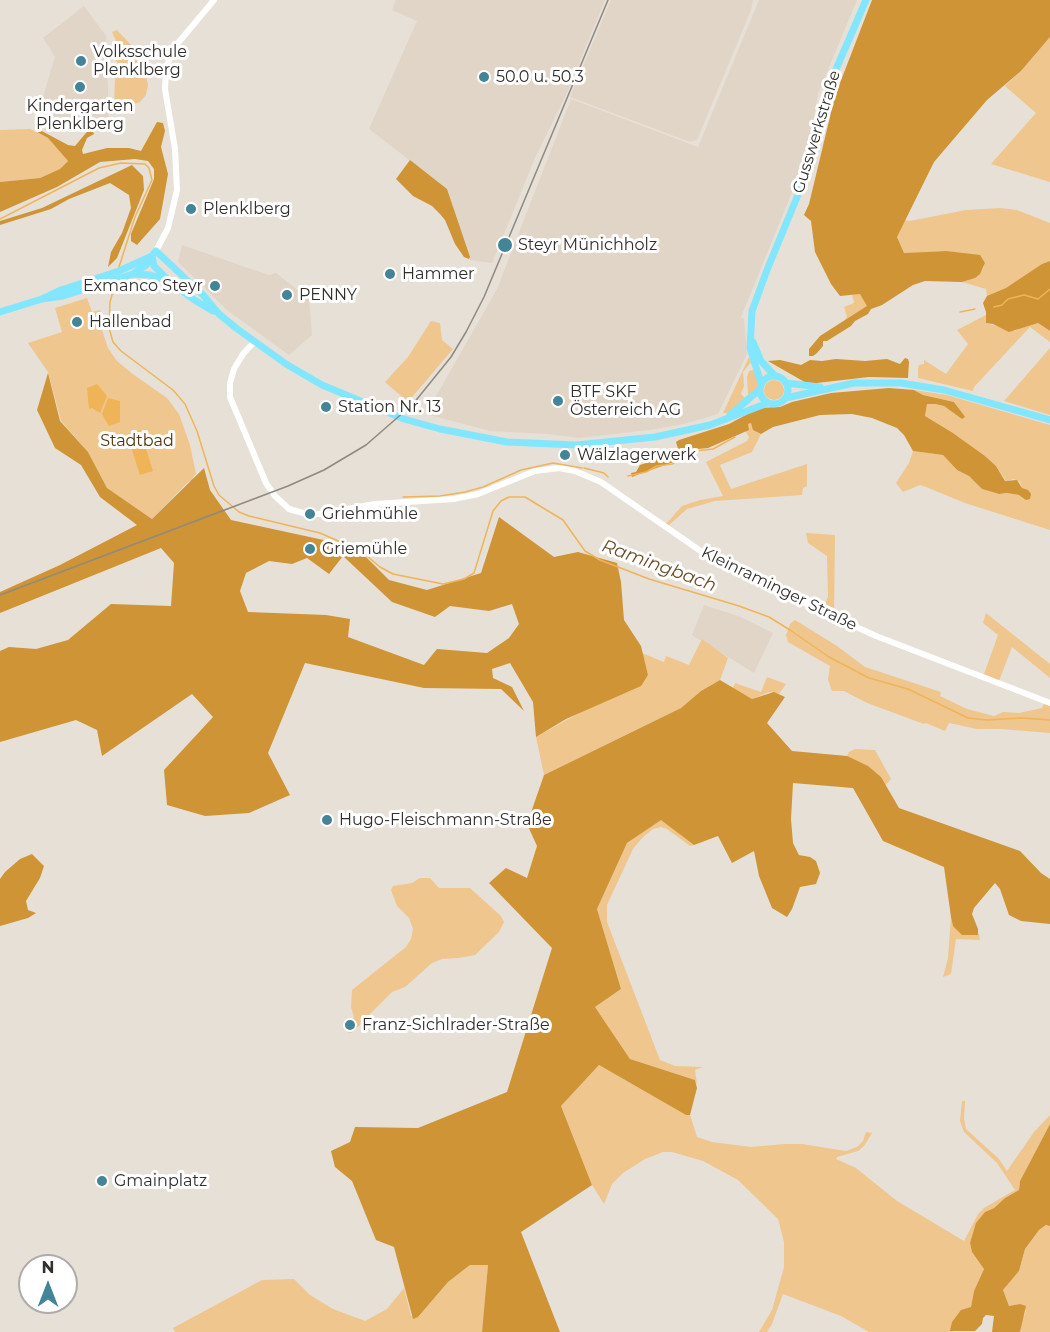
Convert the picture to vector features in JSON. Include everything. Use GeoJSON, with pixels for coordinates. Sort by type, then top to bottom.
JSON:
{"type":"FeatureCollection","features":[{"type":"Feature","properties":{"kind":"main road"},"geometry":{"type":"LineString","coordinates":[[133,274],[146,266],[168,228],[177,190],[175,149],[165,89],[166,68],[173,49],[214,0]]}},
{"type":"Feature","properties":{"kind":"main road","name":"Gusswerkstraße"},"geometry":{"type":"LineString","coordinates":[[760,386],[751,353],[750,334],[756,299],[809,168],[834,74],[866,0]]}},
{"type":"Feature","properties":{"kind":"main road"},"geometry":{"type":"LineString","coordinates":[[0,312],[42,299],[63,296],[110,278],[154,253]]}},
{"type":"Feature","properties":{"kind":"main road"},"geometry":{"type":"LineString","coordinates":[[154,253],[154,266],[168,281],[219,314],[254,342],[304,375],[351,398],[404,419],[482,438],[531,444],[591,445],[655,437],[723,420],[768,403],[778,404],[786,398],[828,387]]}},
{"type":"Feature","properties":{"kind":"main road"},"geometry":{"type":"LineString","coordinates":[[154,253],[202,295],[219,314]]}},
{"type":"Feature","properties":{"kind":"main road"},"geometry":{"type":"LineString","coordinates":[[110,278],[133,274],[150,275],[168,281]]}},
{"type":"Feature","properties":{"kind":"main road"},"geometry":{"type":"LineString","coordinates":[[750,334],[760,361],[786,383],[804,387],[871,382],[913,384],[1050,420]]}},
{"type":"Feature","properties":{"kind":"main road","name":"Kleinraminger Straße"},"geometry":{"type":"LineString","coordinates":[[254,342],[234,369],[230,383],[230,397],[266,483],[274,496],[289,509],[319,514],[375,504],[454,500],[478,494],[520,476],[551,468],[567,469],[587,475],[608,486],[686,541],[728,567],[848,624],[1050,703]]}},
{"type":"Feature","properties":{"kind":"main road"},"geometry":{"type":"LineString","coordinates":[[723,420],[770,376],[775,376]]}},
{"type":"Feature","properties":{"kind":"main road"},"geometry":{"type":"LineString","coordinates":[[786,383],[788,388],[786,398]]}},
{"type":"Feature","properties":{"kind":"main road"},"geometry":{"type":"LineString","coordinates":[[760,386],[760,395],[768,403]]}},
{"type":"Feature","properties":{"kind":"shaded area"},"geometry":{"type":"Polygon","coordinates":[[[396,0],[605,0],[566,95],[535,158],[492,263],[470,260],[447,189],[369,129],[417,21],[392,10],[396,0]]]}},
{"type":"Feature","properties":{"kind":"shaded area"},"geometry":{"type":"Polygon","coordinates":[[[611,0],[753,0],[751,10],[697,140],[690,142],[570,97],[611,0]]]}},
{"type":"Feature","properties":{"kind":"shaded area"},"geometry":{"type":"Polygon","coordinates":[[[759,0],[857,0],[818,94],[806,158],[741,317],[744,319],[747,354],[718,414],[684,424],[650,430],[579,438],[490,431],[426,414],[497,289],[571,99],[698,147],[759,0]]]}},
{"type":"Feature","properties":{"kind":"shaded area"},"geometry":{"type":"Polygon","coordinates":[[[872,0],[1050,0],[1050,37],[1021,71],[987,100],[934,162],[897,237],[904,253],[946,251],[980,255],[985,263],[980,274],[962,282],[925,281],[913,285],[882,305],[871,309],[868,314],[827,341],[823,341],[823,346],[817,353],[809,356],[809,349],[820,336],[867,306],[860,294],[840,296],[831,284],[815,252],[811,221],[804,215],[809,204],[835,96],[872,0]]]}},
{"type":"Feature","properties":{"kind":"shaded area"},"geometry":{"type":"Polygon","coordinates":[[[84,6],[106,36],[109,117],[97,122],[62,120],[39,110],[55,57],[43,38],[84,6]]]}},
{"type":"Feature","properties":{"kind":"shaded area"},"geometry":{"type":"Polygon","coordinates":[[[157,122],[163,123],[165,131],[161,147],[168,174],[160,219],[137,245],[131,241],[131,234],[154,179],[154,169],[148,161],[135,159],[100,162],[57,187],[0,212],[0,182],[40,178],[60,169],[68,161],[48,138],[37,132],[38,129],[68,145],[75,146],[91,127],[94,134],[87,138],[82,150],[83,154],[107,148],[129,148],[141,151],[157,122]]]}},
{"type":"Feature","properties":{"kind":"shaded area"},"geometry":{"type":"Polygon","coordinates":[[[410,160],[447,189],[469,259],[464,257],[455,244],[440,214],[432,206],[413,196],[396,179],[410,160]]]}},
{"type":"Feature","properties":{"kind":"shaded area"},"geometry":{"type":"Polygon","coordinates":[[[132,165],[143,176],[144,190],[117,258],[108,267],[111,252],[122,233],[131,208],[129,195],[110,183],[69,199],[51,209],[0,225],[0,221],[42,208],[132,165]]]}},
{"type":"Feature","properties":{"kind":"shaded area"},"geometry":{"type":"Polygon","coordinates":[[[182,245],[269,275],[276,273],[309,299],[312,335],[289,355],[227,310],[178,262],[182,245]]]}},
{"type":"Feature","properties":{"kind":"shaded area"},"geometry":{"type":"Polygon","coordinates":[[[1050,261],[1050,331],[1038,323],[1009,332],[986,323],[983,303],[987,296],[1006,288],[1050,261]]]}},
{"type":"Feature","properties":{"kind":"shaded area"},"geometry":{"type":"Polygon","coordinates":[[[905,358],[909,362],[908,378],[869,377],[808,384],[768,361],[780,360],[801,365],[810,360],[887,359],[900,364],[905,358]]]}},
{"type":"Feature","properties":{"kind":"shaded area"},"geometry":{"type":"Polygon","coordinates":[[[48,373],[60,421],[88,452],[107,488],[152,519],[204,468],[210,490],[231,520],[356,547],[389,580],[427,590],[481,573],[499,517],[554,557],[578,552],[617,563],[624,620],[641,646],[648,675],[641,686],[566,719],[536,737],[533,702],[510,663],[492,669],[493,678],[512,687],[524,711],[501,689],[424,688],[305,663],[268,753],[290,795],[249,813],[205,816],[167,805],[164,770],[213,717],[192,694],[102,756],[97,730],[76,720],[0,742],[0,651],[9,647],[36,649],[68,640],[111,604],[171,606],[174,563],[161,548],[0,613],[0,592],[60,565],[137,525],[100,497],[81,465],[55,448],[37,410],[48,373]],[[343,556],[329,574],[307,558],[292,564],[269,561],[246,573],[240,591],[248,612],[326,615],[350,619],[348,637],[424,665],[437,649],[487,653],[509,638],[519,624],[512,604],[489,611],[450,606],[435,617],[392,602],[343,556]]]}},
{"type":"Feature","properties":{"kind":"shaded area"},"geometry":{"type":"Polygon","coordinates":[[[97,384],[107,396],[100,413],[92,408],[89,409],[87,388],[97,384]]]}},
{"type":"Feature","properties":{"kind":"shaded area"},"geometry":{"type":"Polygon","coordinates":[[[889,388],[914,390],[923,395],[954,402],[965,417],[962,419],[944,406],[935,404],[927,404],[925,416],[985,456],[996,466],[1005,481],[1017,480],[1022,488],[1031,494],[1030,499],[982,489],[969,476],[957,470],[943,455],[913,451],[897,428],[872,418],[852,414],[820,415],[773,427],[761,434],[753,430],[751,423],[748,424],[749,430],[632,477],[631,473],[636,472],[640,465],[679,452],[676,442],[679,440],[729,424],[759,408],[780,407],[831,393],[889,388]]]}},
{"type":"Feature","properties":{"kind":"shaded area"},"geometry":{"type":"Polygon","coordinates":[[[108,398],[120,401],[120,422],[109,426],[102,414],[108,398]]]}},
{"type":"Feature","properties":{"kind":"shaded area"},"geometry":{"type":"Polygon","coordinates":[[[140,430],[153,471],[140,475],[127,434],[140,430]]]}},
{"type":"Feature","properties":{"kind":"shaded area"},"geometry":{"type":"Polygon","coordinates":[[[704,605],[741,617],[773,633],[754,673],[692,635],[704,605]]]}},
{"type":"Feature","properties":{"kind":"shaded area"},"geometry":{"type":"Polygon","coordinates":[[[720,680],[752,699],[774,692],[785,697],[767,723],[792,751],[847,756],[868,766],[881,777],[899,808],[1020,851],[1050,879],[1050,924],[1021,921],[1009,915],[1000,889],[995,883],[974,908],[972,914],[978,935],[962,935],[953,926],[944,867],[883,841],[853,788],[793,783],[791,819],[793,843],[799,855],[816,861],[820,873],[816,884],[800,887],[787,917],[772,908],[759,876],[754,851],[732,863],[718,836],[694,845],[661,820],[627,843],[597,909],[621,989],[595,1007],[630,1059],[695,1080],[697,1088],[690,1115],[686,1115],[599,1065],[561,1106],[592,1185],[521,1232],[560,1332],[482,1332],[488,1265],[470,1265],[448,1282],[418,1317],[413,1319],[394,1247],[376,1240],[352,1181],[335,1167],[331,1151],[350,1142],[355,1127],[418,1128],[507,1092],[552,948],[489,883],[506,868],[527,878],[537,846],[527,824],[544,775],[681,708],[701,691],[720,680]]]}},
{"type":"Feature","properties":{"kind":"shaded area"},"geometry":{"type":"Polygon","coordinates":[[[32,854],[44,866],[40,878],[26,901],[28,910],[36,913],[28,918],[0,926],[0,879],[20,859],[32,854]]]}},
{"type":"Feature","properties":{"kind":"shaded area"},"geometry":{"type":"Polygon","coordinates":[[[1050,1124],[1050,1226],[1046,1225],[1039,1230],[1025,1249],[1019,1271],[1003,1290],[1009,1306],[1020,1304],[1026,1306],[1020,1332],[992,1332],[994,1316],[986,1315],[982,1324],[975,1331],[950,1331],[952,1322],[961,1310],[971,1307],[974,1291],[984,1269],[972,1252],[970,1243],[976,1223],[985,1212],[1019,1190],[1020,1181],[1050,1124]]]}},
{"type":"Feature","properties":{"kind":"green space"},"geometry":{"type":"Polygon","coordinates":[[[117,30],[131,45],[144,66],[148,85],[146,95],[140,102],[114,111],[115,76],[120,75],[120,65],[116,61],[116,41],[112,32],[117,30]]]}},
{"type":"Feature","properties":{"kind":"green space"},"geometry":{"type":"Polygon","coordinates":[[[1050,37],[1050,182],[991,164],[1036,113],[1005,86],[1050,37]]]}},
{"type":"Feature","properties":{"kind":"green space"},"geometry":{"type":"Polygon","coordinates":[[[30,129],[48,138],[68,161],[60,169],[40,178],[0,182],[0,130],[30,129]]]}},
{"type":"Feature","properties":{"kind":"green space"},"geometry":{"type":"Polygon","coordinates":[[[1000,208],[1017,210],[1050,223],[1050,261],[993,295],[987,296],[986,289],[962,282],[975,278],[985,263],[946,251],[904,253],[897,237],[904,220],[910,221],[966,210],[1000,208]]]}},
{"type":"Feature","properties":{"kind":"green space"},"geometry":{"type":"Polygon","coordinates":[[[860,293],[868,306],[843,322],[847,317],[844,307],[854,303],[852,295],[860,293]]]}},
{"type":"Feature","properties":{"kind":"green space","name":"Stadtbad"},"geometry":{"type":"Polygon","coordinates":[[[87,298],[92,312],[100,310],[102,330],[108,348],[117,361],[167,398],[179,414],[190,445],[196,474],[193,477],[194,481],[188,482],[152,519],[107,488],[88,452],[61,421],[48,372],[28,343],[62,332],[55,308],[87,298]]]}},
{"type":"Feature","properties":{"kind":"green space"},"geometry":{"type":"Polygon","coordinates":[[[986,315],[986,323],[1015,331],[1023,326],[1038,323],[1050,331],[1050,342],[1030,327],[974,387],[973,391],[918,378],[919,365],[924,364],[924,360],[946,374],[968,344],[957,330],[986,315]]]}},
{"type":"Feature","properties":{"kind":"green space"},"geometry":{"type":"Polygon","coordinates":[[[431,321],[440,323],[442,340],[453,349],[408,402],[385,382],[408,357],[431,321]]]}},
{"type":"Feature","properties":{"kind":"green space"},"geometry":{"type":"Polygon","coordinates":[[[1050,348],[1050,415],[1004,401],[1050,348]]]}},
{"type":"Feature","properties":{"kind":"green space"},"geometry":{"type":"Polygon","coordinates":[[[749,357],[751,362],[743,372],[744,386],[741,394],[745,398],[748,395],[749,371],[755,371],[757,388],[752,395],[728,413],[723,413],[749,357]]]}},
{"type":"Feature","properties":{"kind":"green space"},"geometry":{"type":"Polygon","coordinates":[[[774,380],[781,383],[784,390],[781,397],[774,400],[767,397],[764,390],[767,383],[774,380]]]}},
{"type":"Feature","properties":{"kind":"green space"},"geometry":{"type":"Polygon","coordinates":[[[914,390],[947,395],[1050,425],[1050,530],[965,503],[920,485],[903,492],[896,483],[909,463],[913,451],[943,455],[957,470],[969,476],[982,489],[999,494],[1019,495],[1022,488],[1020,482],[1014,479],[1006,481],[996,466],[985,456],[925,416],[927,403],[944,406],[963,419],[963,414],[954,402],[923,395],[914,390]]]}},
{"type":"Feature","properties":{"kind":"green space"},"geometry":{"type":"Polygon","coordinates":[[[751,423],[761,434],[752,452],[720,465],[731,489],[807,464],[807,486],[803,488],[802,495],[715,501],[687,509],[669,525],[666,524],[682,506],[723,496],[706,462],[747,441],[749,437],[745,430],[751,423]]]}},
{"type":"Feature","properties":{"kind":"green space"},"geometry":{"type":"Polygon","coordinates":[[[806,533],[835,535],[834,614],[824,606],[828,597],[827,556],[808,543],[806,533]]]}},
{"type":"Feature","properties":{"kind":"green space"},"geometry":{"type":"Polygon","coordinates":[[[986,613],[1050,664],[1050,678],[1012,647],[999,681],[984,674],[998,635],[983,623],[986,613]]]}},
{"type":"Feature","properties":{"kind":"green space"},"geometry":{"type":"Polygon","coordinates":[[[795,620],[837,646],[865,667],[941,692],[940,696],[967,709],[994,716],[1003,712],[1019,713],[1042,708],[1044,704],[1050,706],[1050,733],[977,729],[949,723],[945,731],[867,703],[844,691],[832,691],[828,679],[830,666],[788,642],[786,635],[790,624],[795,620]]]}},
{"type":"Feature","properties":{"kind":"green space"},"geometry":{"type":"Polygon","coordinates":[[[702,639],[728,658],[720,680],[701,691],[681,708],[544,775],[536,737],[648,675],[642,653],[664,662],[666,656],[689,665],[702,639]]]}},
{"type":"Feature","properties":{"kind":"green space"},"geometry":{"type":"Polygon","coordinates":[[[767,677],[786,684],[779,694],[769,692],[752,699],[733,688],[735,683],[761,692],[767,677]]]}},
{"type":"Feature","properties":{"kind":"green space"},"geometry":{"type":"Polygon","coordinates":[[[855,749],[875,750],[891,779],[885,786],[881,777],[847,756],[855,749]]]}},
{"type":"Feature","properties":{"kind":"green space"},"geometry":{"type":"Polygon","coordinates":[[[661,819],[694,845],[690,846],[661,827],[653,829],[643,837],[633,849],[607,905],[607,922],[660,1060],[675,1066],[703,1067],[695,1070],[697,1084],[695,1080],[630,1059],[595,1007],[621,989],[597,909],[627,843],[661,819]]]}},
{"type":"Feature","properties":{"kind":"green space"},"geometry":{"type":"Polygon","coordinates":[[[420,878],[430,878],[439,888],[470,888],[501,916],[504,922],[499,932],[475,955],[442,959],[432,963],[405,987],[392,992],[351,1033],[347,1032],[351,1028],[354,1017],[351,1007],[352,990],[406,947],[411,939],[413,929],[409,918],[397,906],[391,890],[393,886],[412,883],[420,878]]]}},
{"type":"Feature","properties":{"kind":"green space"},"geometry":{"type":"Polygon","coordinates":[[[951,917],[953,926],[962,932],[978,935],[979,933],[980,940],[956,939],[951,974],[943,977],[948,958],[951,917]]]}},
{"type":"Feature","properties":{"kind":"green space"},"geometry":{"type":"Polygon","coordinates":[[[599,1065],[686,1115],[690,1115],[697,1137],[712,1142],[751,1147],[802,1144],[846,1151],[857,1147],[863,1141],[866,1132],[872,1133],[858,1151],[836,1159],[856,1168],[897,1201],[964,1241],[978,1214],[984,1208],[1015,1190],[997,1163],[964,1132],[960,1121],[962,1101],[965,1101],[966,1129],[999,1159],[1007,1171],[1034,1132],[1050,1115],[1050,1124],[1020,1181],[1019,1190],[985,1212],[970,1243],[972,1252],[984,1269],[974,1291],[971,1307],[950,1331],[954,1332],[869,1332],[841,1316],[783,1294],[767,1332],[759,1332],[772,1310],[784,1267],[784,1242],[778,1219],[738,1180],[703,1161],[672,1152],[663,1152],[645,1159],[623,1173],[612,1184],[604,1204],[592,1185],[561,1106],[599,1065]]]}},
{"type":"Feature","properties":{"kind":"green space"},"geometry":{"type":"Polygon","coordinates":[[[1047,1225],[1050,1226],[1050,1332],[1020,1332],[1026,1311],[1020,1304],[1009,1306],[1003,1290],[1019,1271],[1025,1249],[1039,1230],[1047,1225]]]}},
{"type":"Feature","properties":{"kind":"green space"},"geometry":{"type":"Polygon","coordinates":[[[470,1265],[488,1265],[482,1332],[175,1332],[173,1328],[262,1280],[294,1279],[310,1295],[333,1309],[365,1321],[387,1309],[404,1288],[411,1316],[418,1317],[448,1282],[470,1265]]]}},
{"type":"Feature","properties":{"kind":"waterway","name":"Ramingbach"},"geometry":{"type":"LineString","coordinates":[[0,219],[99,168],[121,163],[145,164],[149,168],[152,180],[135,217],[119,267]]}},
{"type":"Feature","properties":{"kind":"waterway","name":"Ramingbach"},"geometry":{"type":"LineString","coordinates":[[115,284],[110,302],[109,328],[113,342],[121,351],[173,390],[185,404],[197,431],[214,486],[219,495],[239,512],[320,533],[361,551],[380,567],[393,574],[443,584],[464,579],[474,573],[493,511],[501,501],[509,497],[525,497],[563,520],[585,551],[600,560],[649,579],[769,617],[829,657],[869,678],[908,689],[968,718],[1050,720]]}},
{"type":"Feature","properties":{"kind":"waterway"},"geometry":{"type":"LineString","coordinates":[[994,307],[1002,305],[1008,299],[1024,295],[1038,299],[1050,289]]}},
{"type":"Feature","properties":{"kind":"waterway"},"geometry":{"type":"LineString","coordinates":[[960,312],[975,309]]}},
{"type":"Feature","properties":{"kind":"waterway"},"geometry":{"type":"LineString","coordinates":[[628,476],[646,472],[657,466],[672,464],[695,451],[713,449],[735,437]]}},
{"type":"Feature","properties":{"kind":"waterway"},"geometry":{"type":"LineString","coordinates":[[403,497],[440,496],[465,492],[483,487],[521,470],[553,463],[582,468]]}},
{"type":"Feature","properties":{"kind":"waterway"},"geometry":{"type":"LineString","coordinates":[[584,468],[604,473],[608,477]]}},
{"type":"Feature","properties":{"kind":"railway"},"geometry":{"type":"LineString","coordinates":[[0,595],[288,486],[324,470],[366,445],[413,404],[451,357],[484,297],[608,0]]}},
{"type":"Feature","properties":{"kind":"place","name":"Volksschule Plenklberg"},"geometry":{"type":"Point","coordinates":[81,61]}},
{"type":"Feature","properties":{"kind":"place","name":"50.0 u. 50.3"},"geometry":{"type":"Point","coordinates":[484,77]}},
{"type":"Feature","properties":{"kind":"place","name":"Kindergarten Plenklberg"},"geometry":{"type":"Point","coordinates":[80,87]}},
{"type":"Feature","properties":{"kind":"place","name":"Plenklberg"},"geometry":{"type":"Point","coordinates":[191,209]}},
{"type":"Feature","properties":{"kind":"place","name":"Steyr Münichholz"},"geometry":{"type":"Point","coordinates":[505,245]}},
{"type":"Feature","properties":{"kind":"place","name":"Hammer"},"geometry":{"type":"Point","coordinates":[390,274]}},
{"type":"Feature","properties":{"kind":"place","name":"Exmanco Steyr"},"geometry":{"type":"Point","coordinates":[215,286]}},
{"type":"Feature","properties":{"kind":"place","name":"PENNY"},"geometry":{"type":"Point","coordinates":[287,295]}},
{"type":"Feature","properties":{"kind":"place","name":"Hallenbad"},"geometry":{"type":"Point","coordinates":[77,322]}},
{"type":"Feature","properties":{"kind":"place","name":"BTF SKF Österreich AG"},"geometry":{"type":"Point","coordinates":[558,401]}},
{"type":"Feature","properties":{"kind":"place","name":"Station Nr. 13"},"geometry":{"type":"Point","coordinates":[326,407]}},
{"type":"Feature","properties":{"kind":"place","name":"Wälzlagerwerk"},"geometry":{"type":"Point","coordinates":[565,455]}},
{"type":"Feature","properties":{"kind":"place","name":"Griehmühle"},"geometry":{"type":"Point","coordinates":[310,514]}},
{"type":"Feature","properties":{"kind":"place","name":"Griemühle"},"geometry":{"type":"Point","coordinates":[310,549]}},
{"type":"Feature","properties":{"kind":"place","name":"Hugo-Fleischmann-Straße"},"geometry":{"type":"Point","coordinates":[327,820]}},
{"type":"Feature","properties":{"kind":"place","name":"Franz-Sichlrader-Straße"},"geometry":{"type":"Point","coordinates":[350,1025]}},
{"type":"Feature","properties":{"kind":"place","name":"Gmainplatz"},"geometry":{"type":"Point","coordinates":[102,1181]}}]}
